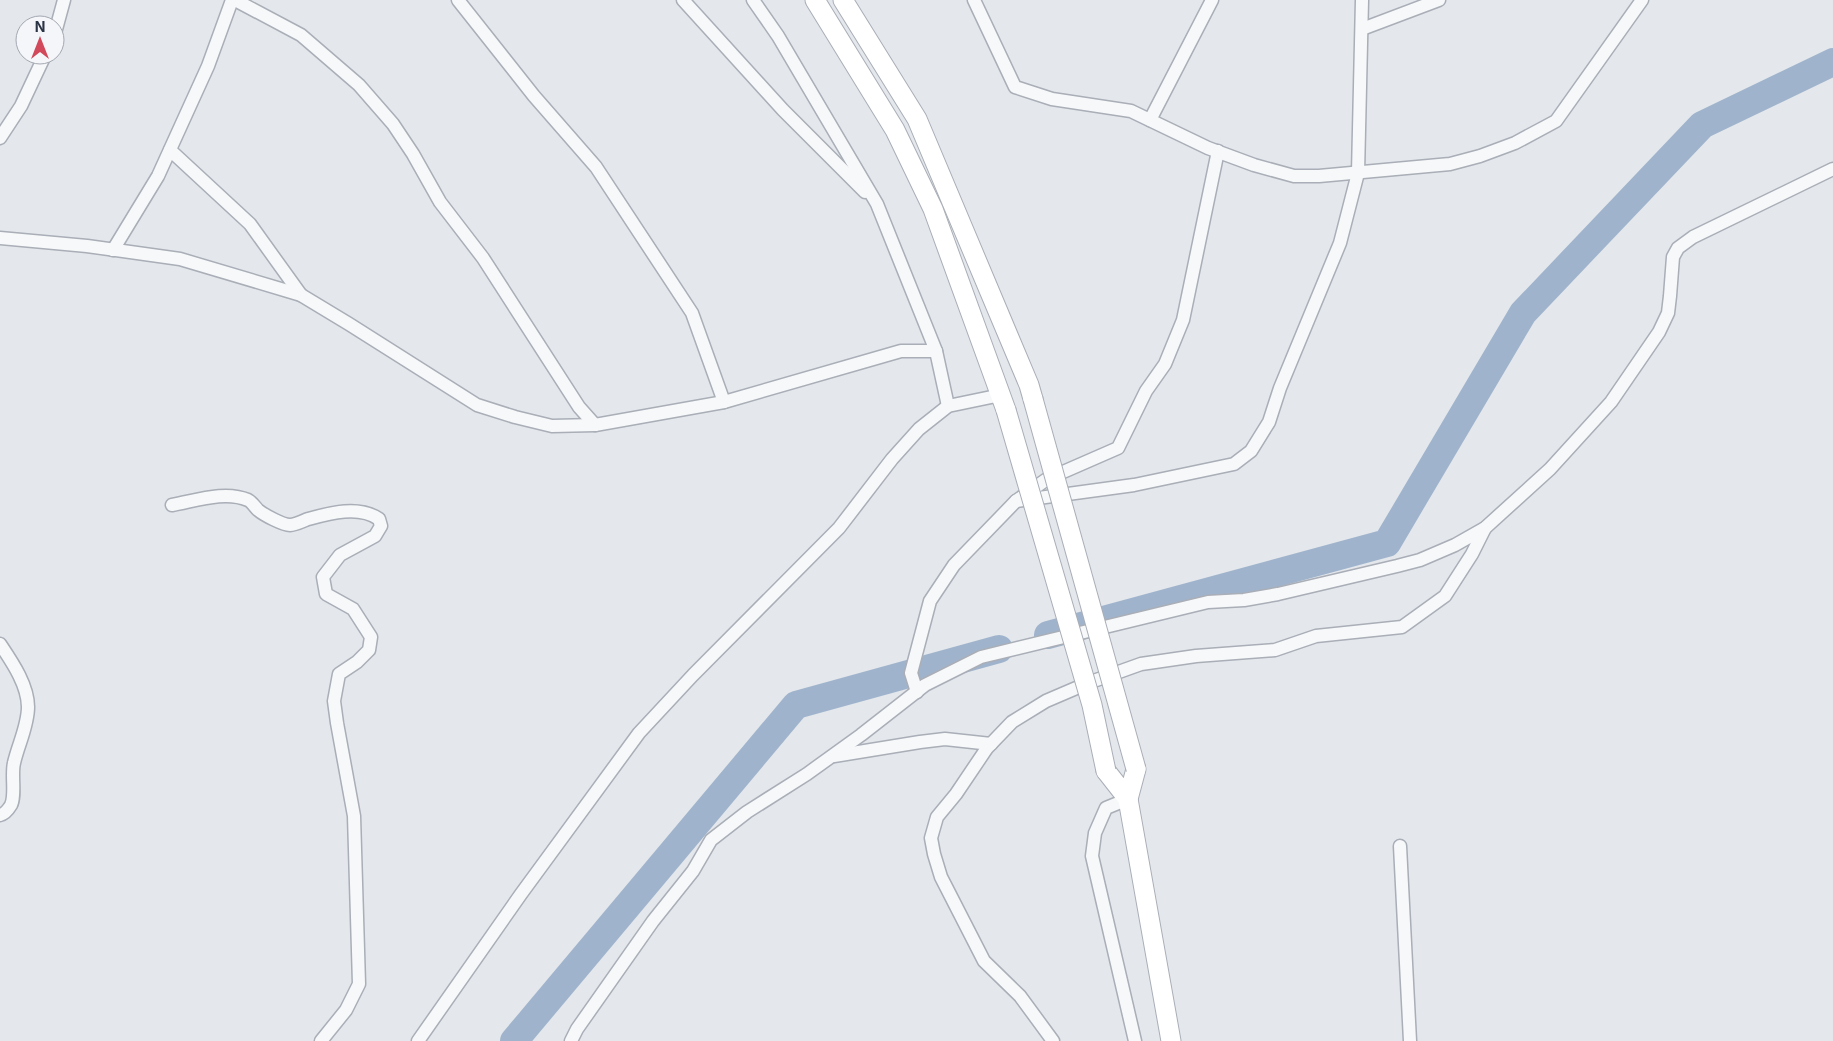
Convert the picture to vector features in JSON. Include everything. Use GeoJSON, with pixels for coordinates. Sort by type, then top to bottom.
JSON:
{"type":"FeatureCollection","features":[{"type":"Feature","properties":{"kind":"street"},"geometry":{"type":"LineString","coordinates":[[60,15],[64,0]]}},
{"type":"Feature","properties":{"kind":"street"},"geometry":{"type":"LineString","coordinates":[[113,250],[158,176],[208,66],[233,0],[302,35],[359,85],[393,124],[413,154],[440,202],[483,258],[579,407],[595,425]]}},
{"type":"Feature","properties":{"kind":"street"},"geometry":{"type":"LineString","coordinates":[[458,0],[534,96],[596,167],[692,314],[724,402]]}},
{"type":"Feature","properties":{"kind":"street"},"geometry":{"type":"LineString","coordinates":[[683,0],[783,110],[877,204]]}},
{"type":"Feature","properties":{"kind":"street"},"geometry":{"type":"LineString","coordinates":[[753,0],[778,36],[877,204],[936,351],[948,406]]}},
{"type":"Feature","properties":{"kind":"street"},"geometry":{"type":"LineString","coordinates":[[816,0],[894,130],[933,209],[1004,402],[1092,705],[1106,771],[1128,799]]}},
{"type":"Feature","properties":{"kind":"street"},"geometry":{"type":"LineString","coordinates":[[843,0],[918,119],[1029,385],[1136,769],[1128,799],[1171,1041]]}},
{"type":"Feature","properties":{"kind":"street"},"geometry":{"type":"LineString","coordinates":[[974,0],[1015,86],[1052,99],[1131,111],[1218,151],[1254,165],[1294,176],[1319,176],[1450,164],[1480,156],[1514,143],[1556,121],[1642,0]]}},
{"type":"Feature","properties":{"kind":"street"},"geometry":{"type":"LineString","coordinates":[[1150,120],[1212,0]]}},
{"type":"Feature","properties":{"kind":"street"},"geometry":{"type":"LineString","coordinates":[[1016,501],[1134,486],[1234,464],[1251,450],[1268,422],[1280,388],[1340,243],[1358,173],[1362,0]]}},
{"type":"Feature","properties":{"kind":"street"},"geometry":{"type":"LineString","coordinates":[[1362,28],[1439,0]]}},
{"type":"Feature","properties":{"kind":"street"},"geometry":{"type":"LineString","coordinates":[[0,138],[20,106],[40,65]]}},
{"type":"Feature","properties":{"kind":"street"},"geometry":{"type":"LineString","coordinates":[[170,150],[250,224],[302,295]]}},
{"type":"Feature","properties":{"kind":"street"},"geometry":{"type":"LineString","coordinates":[[917,692],[911,673],[930,601],[954,565],[1016,501],[1047,479],[1118,448],[1146,391],[1164,364],[1183,320],[1218,151]]}},
{"type":"Feature","properties":{"kind":"street"},"geometry":{"type":"LineString","coordinates":[[571,1041],[576,1029],[653,921],[693,871],[712,840],[747,812],[832,756],[925,685],[981,657],[1208,602],[1244,600],[1278,594],[1420,560],[1455,545],[1485,528],[1550,469],[1611,402],[1659,332],[1668,313],[1673,257],[1678,248],[1693,237],[1833,169]]}},
{"type":"Feature","properties":{"kind":"street"},"geometry":{"type":"LineString","coordinates":[[0,238],[113,250],[180,260],[302,295],[477,405],[552,426],[595,425],[724,402],[902,351],[936,351]]}},
{"type":"Feature","properties":{"kind":"street"},"geometry":{"type":"LineString","coordinates":[[418,1041],[520,894],[639,733],[693,675],[839,528],[892,459],[919,429],[948,406],[1004,402]]}},
{"type":"Feature","properties":{"kind":"street"},"geometry":{"type":"LineString","coordinates":[[172,505],[206,498],[235,496],[250,500],[259,511],[289,525],[313,518],[362,511],[379,519],[381,526],[375,536],[340,555],[323,577],[326,594],[354,610],[371,637],[369,650],[358,662],[339,674],[334,701],[354,816],[359,984],[346,1010],[321,1041]]}},
{"type":"Feature","properties":{"kind":"street"},"geometry":{"type":"LineString","coordinates":[[1053,1041],[1020,996],[984,961],[941,877],[931,838],[937,817],[991,744],[1012,722],[1046,701],[1088,683],[1141,664],[1196,656],[1275,650],[1316,636],[1402,627],[1445,596],[1472,554],[1485,528]]}},
{"type":"Feature","properties":{"kind":"street"},"geometry":{"type":"LineString","coordinates":[[0,644],[17,672],[26,692],[28,708],[13,764],[12,804],[5,814],[0,815]]}},
{"type":"Feature","properties":{"kind":"street"},"geometry":{"type":"LineString","coordinates":[[832,756],[945,739],[991,744]]}},
{"type":"Feature","properties":{"kind":"street"},"geometry":{"type":"LineString","coordinates":[[1128,799],[1106,808],[1095,833],[1092,856],[1135,1041]]}},
{"type":"Feature","properties":{"kind":"street"},"geometry":{"type":"LineString","coordinates":[[1400,846],[1410,1041]]}},
{"type":"Feature","properties":{"kind":"waterway"},"geometry":{"type":"LineString","coordinates":[[1048,635],[1387,543],[1523,313],[1702,125],[1833,62]]}},
{"type":"Feature","properties":{"kind":"waterway"},"geometry":{"type":"LineString","coordinates":[[514,1041],[796,705],[999,649]]}}]}
